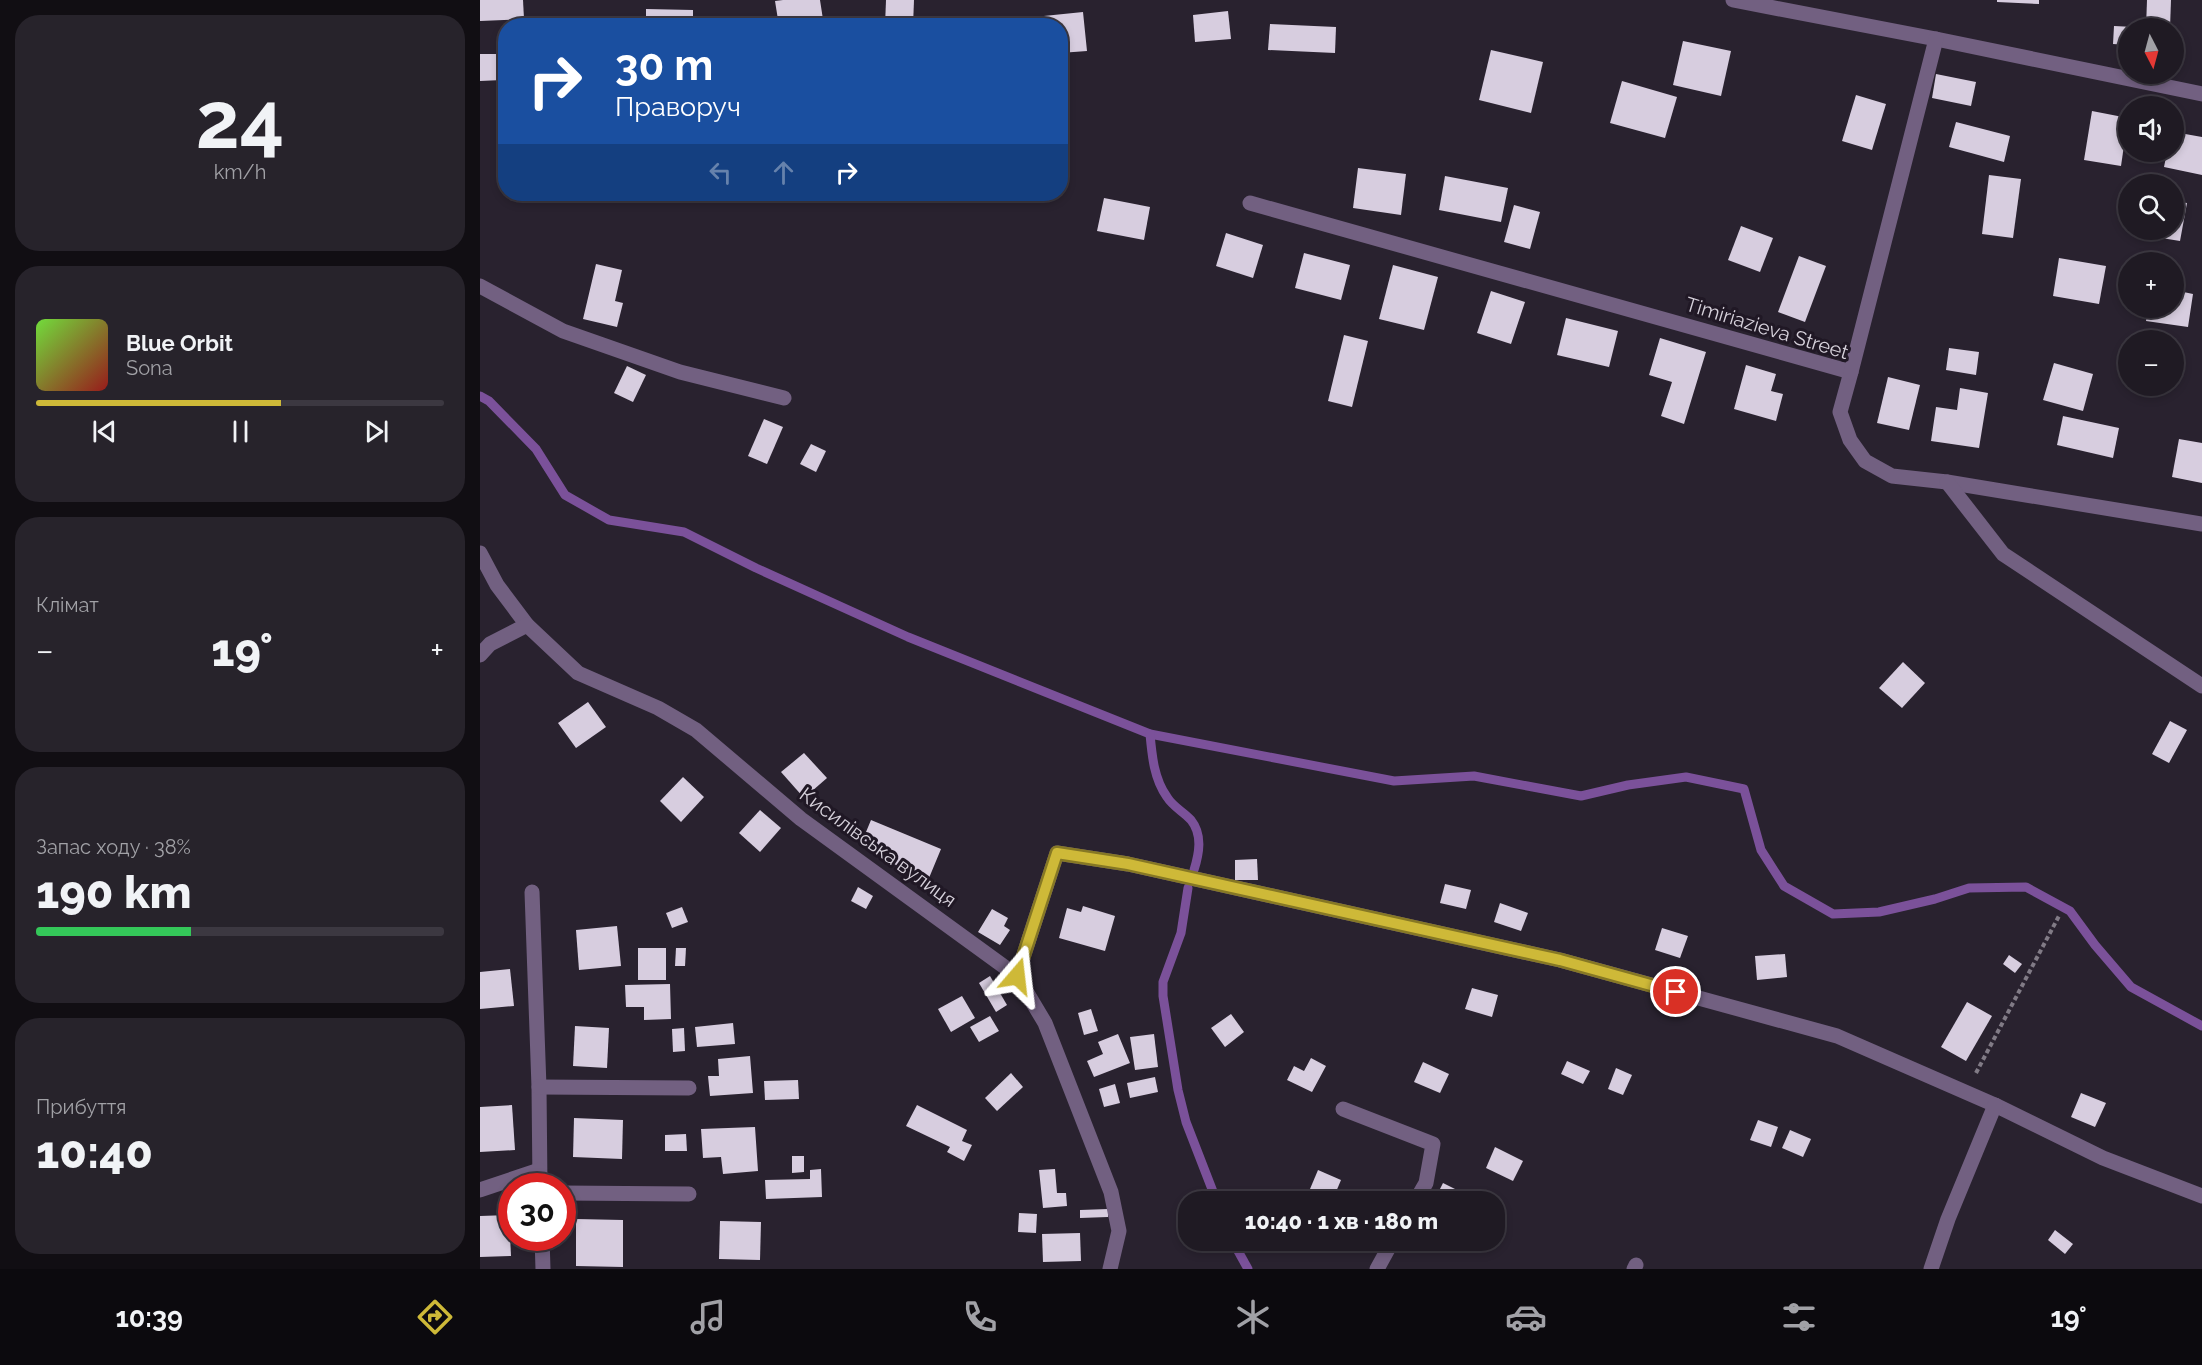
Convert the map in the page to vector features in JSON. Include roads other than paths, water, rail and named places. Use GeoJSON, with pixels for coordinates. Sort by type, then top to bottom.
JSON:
{"type":"FeatureCollection","features":[{"type":"Feature","properties":{"kind":"street"},"geometry":{"type":"LineString","coordinates":[[1733,0],[2202,94]]}},
{"type":"Feature","properties":{"kind":"street"},"geometry":{"type":"LineString","coordinates":[[1851,372],[1936,39]]}},
{"type":"Feature","properties":{"kind":"street","name":"Timiriazieva Street"},"geometry":{"type":"LineString","coordinates":[[1250,203],[1851,372],[1840,412],[1850,440],[1865,461],[1892,476],[1947,482],[2202,524]]}},
{"type":"Feature","properties":{"kind":"street"},"geometry":{"type":"LineString","coordinates":[[480,286],[563,331],[680,372],[784,398]]}},
{"type":"Feature","properties":{"kind":"street"},"geometry":{"type":"LineString","coordinates":[[1947,482],[2003,554],[2202,686]]}},
{"type":"Feature","properties":{"kind":"street","name":"Кисилівська вулиця"},"geometry":{"type":"LineString","coordinates":[[480,553],[497,585],[527,625],[578,673],[658,708],[696,730],[801,819],[1017,976],[1044,1023],[1111,1192],[1119,1231],[1110,1269]]}},
{"type":"Feature","properties":{"kind":"street"},"geometry":{"type":"LineString","coordinates":[[480,654],[490,644],[527,625]]}},
{"type":"Feature","properties":{"kind":"street"},"geometry":{"type":"LineString","coordinates":[[1017,976],[1057,853],[1128,864],[1560,960],[1837,1036],[1995,1105],[2103,1158],[2202,1196]]}},
{"type":"Feature","properties":{"kind":"street"},"geometry":{"type":"LineString","coordinates":[[532,892],[539,1087],[539,1173]]}},
{"type":"Feature","properties":{"kind":"street"},"geometry":{"type":"LineString","coordinates":[[539,1087],[689,1088]]}},
{"type":"Feature","properties":{"kind":"street"},"geometry":{"type":"LineString","coordinates":[[1930,1269],[1948,1218],[1995,1105]]}},
{"type":"Feature","properties":{"kind":"street"},"geometry":{"type":"LineString","coordinates":[[1343,1109],[1433,1144],[1426,1183],[1421,1191]]}},
{"type":"Feature","properties":{"kind":"street"},"geometry":{"type":"LineString","coordinates":[[480,1190],[539,1170]]}},
{"type":"Feature","properties":{"kind":"street"},"geometry":{"type":"LineString","coordinates":[[576,1193],[689,1194]]}},
{"type":"Feature","properties":{"kind":"street"},"geometry":{"type":"LineString","coordinates":[[542,1251],[543,1269]]}},
{"type":"Feature","properties":{"kind":"street"},"geometry":{"type":"LineString","coordinates":[[1377,1269],[1387,1251]]}},
{"type":"Feature","properties":{"kind":"waterway"},"geometry":{"type":"LineString","coordinates":[[480,396],[489,401],[536,449],[565,495],[609,520],[684,532],[756,568],[908,637],[1150,734],[1394,781],[1474,776],[1581,796],[1628,785],[1686,777],[1744,789],[1761,850],[1784,886],[1833,914],[1879,912],[1935,899],[1969,888],[2026,887],[2070,911],[2131,987],[2202,1026]]}},
{"type":"Feature","properties":{"kind":"waterway"},"geometry":{"type":"LineString","coordinates":[[1150,734],[1154,767],[1159,783],[1169,801],[1191,820],[1199,838],[1194,870]]}},
{"type":"Feature","properties":{"kind":"waterway"},"geometry":{"type":"LineString","coordinates":[[1188,888],[1181,933],[1163,982],[1163,996],[1178,1090],[1186,1122],[1213,1191]]}},
{"type":"Feature","properties":{"kind":"waterway"},"geometry":{"type":"LineString","coordinates":[[1238,1251],[1248,1269]]}}]}
